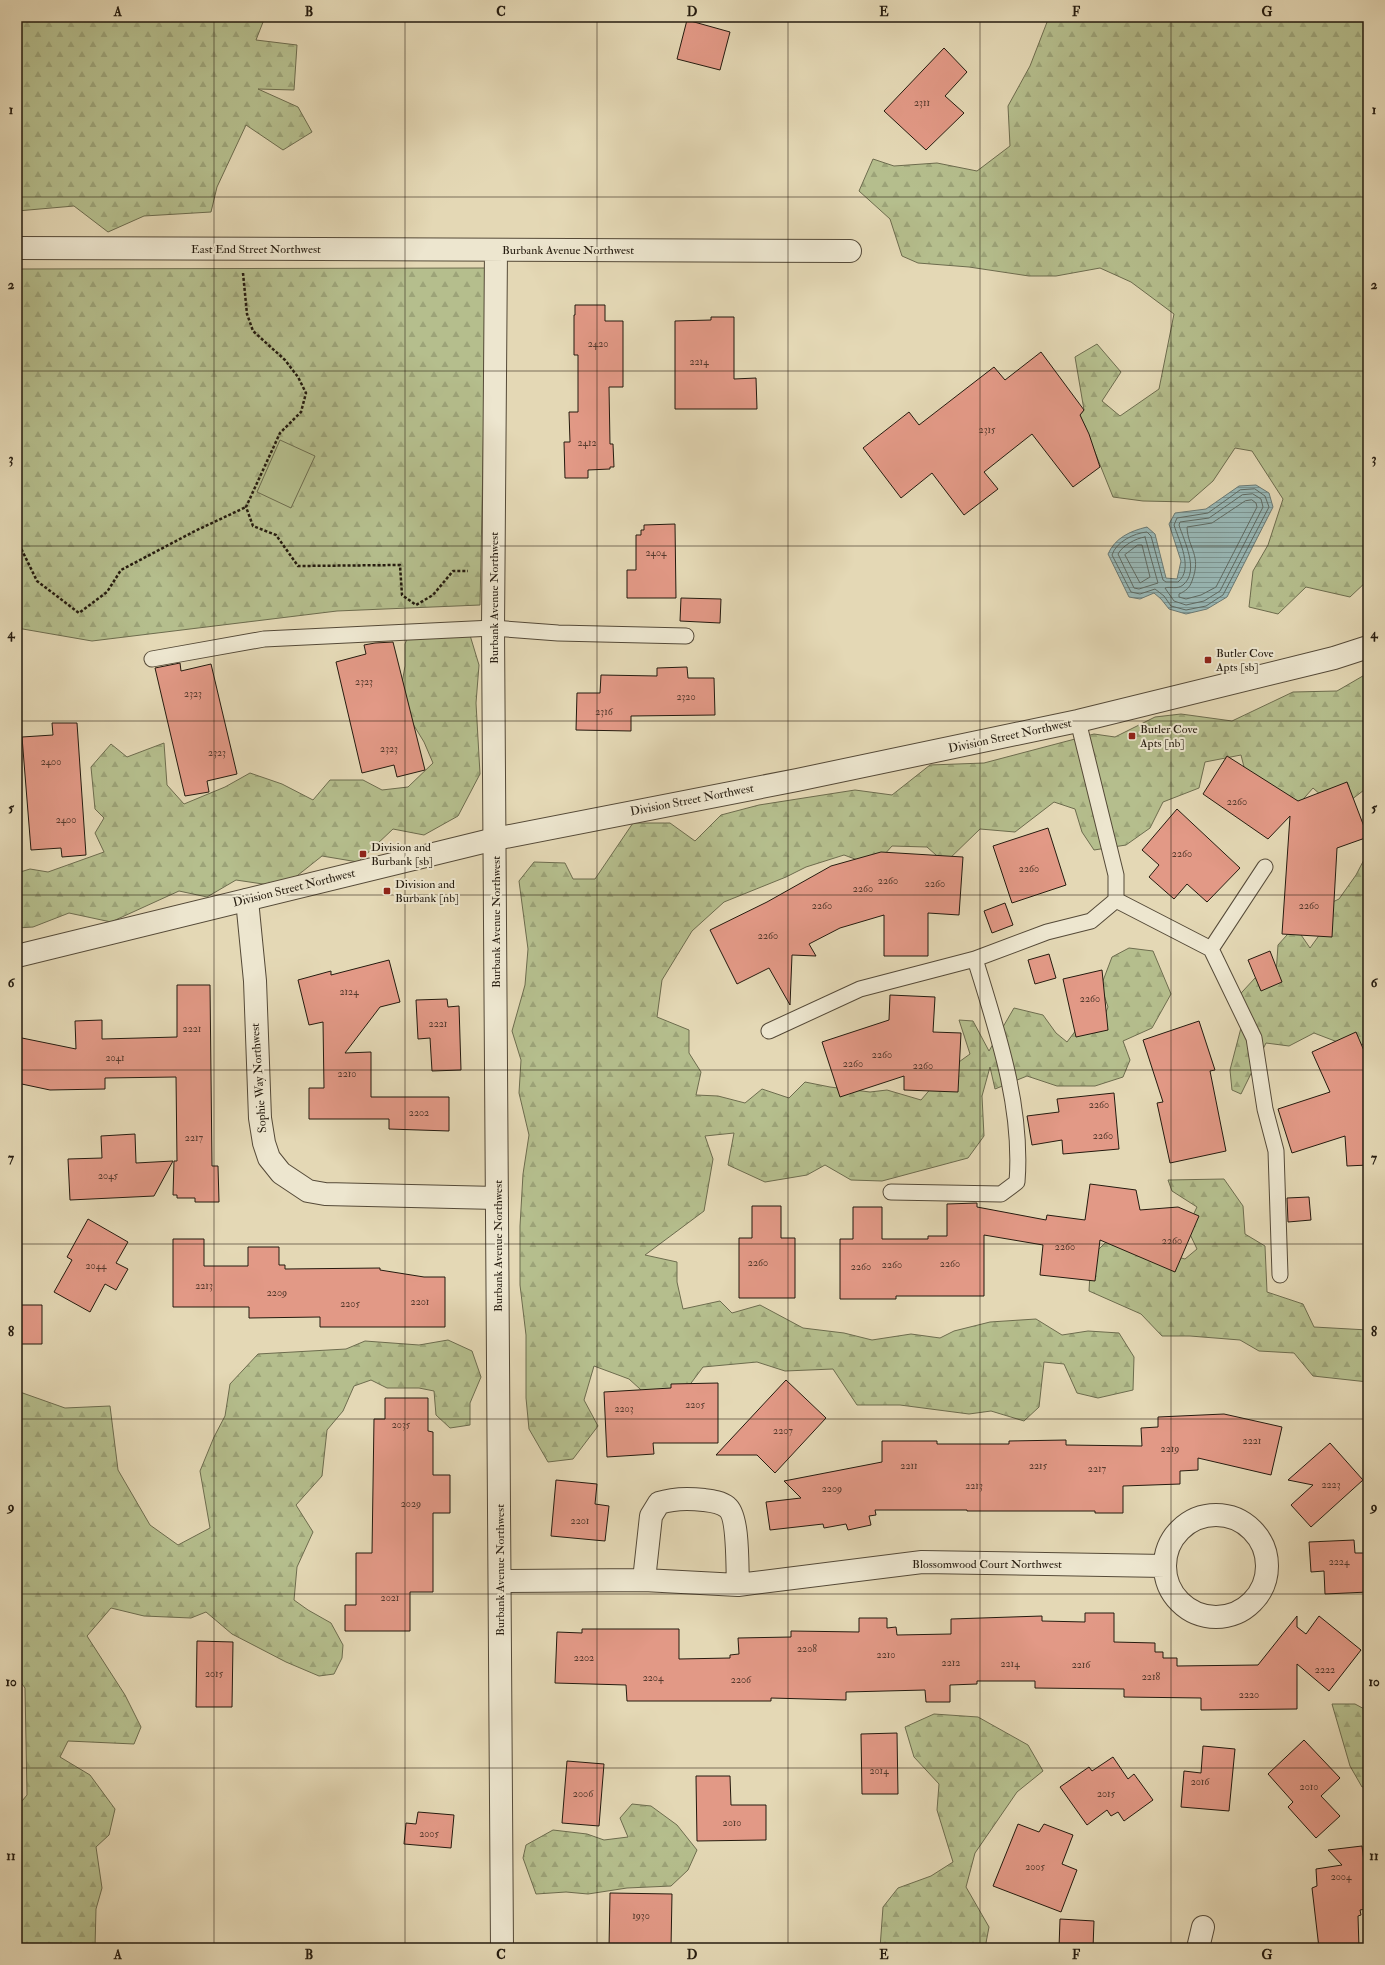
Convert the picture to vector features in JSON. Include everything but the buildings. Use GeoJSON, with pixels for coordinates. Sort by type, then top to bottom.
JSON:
{"type":"FeatureCollection","features":[{"type":"Feature","properties":{"kind":"street","name":"East End Street Northwest"},"geometry":{"type":"LineString","coordinates":[[17,248],[496,250]]}},
{"type":"Feature","properties":{"kind":"street","name":"Burbank Avenue Northwest"},"geometry":{"type":"LineString","coordinates":[[502,1948],[493,628],[496,250],[850,251]]}},
{"type":"Feature","properties":{"kind":"street","name":"Division Street Northwest"},"geometry":{"type":"LineString","coordinates":[[17,956],[495,839],[791,781],[1078,721],[1334,658],[1368,647]]}},
{"type":"Feature","properties":{"kind":"street","name":"Sophie Way Northwest"},"geometry":{"type":"LineString","coordinates":[[247,900],[254,974],[260,1118],[264,1143],[270,1158],[281,1173],[308,1191],[325,1194],[497,1198]]}},
{"type":"Feature","properties":{"kind":"street"},"geometry":{"type":"LineString","coordinates":[[644,1580],[651,1516],[659,1503],[672,1499],[695,1499],[715,1501],[728,1508],[735,1520],[738,1585]]}},
{"type":"Feature","properties":{"kind":"street"},"geometry":{"type":"LineString","coordinates":[[1220,1514],[1236,1518],[1250,1527],[1261,1540],[1267,1556],[1267,1573],[1262,1589],[1252,1603],[1237,1613],[1221,1617],[1204,1616],[1188,1609],[1176,1597],[1170,1587],[1165,1566],[1168,1549],[1176,1534],[1188,1523],[1203,1516],[1220,1514]]}},
{"type":"Feature","properties":{"kind":"street","name":"Blossomwood Court Northwest"},"geometry":{"type":"LineString","coordinates":[[500,1581],[644,1580],[738,1585],[922,1562],[1165,1566]]}},
{"type":"Feature","properties":{"kind":"street"},"geometry":{"type":"LineString","coordinates":[[1198,1948],[1203,1927]]}},
{"type":"Feature","properties":{"kind":"lane"},"geometry":{"type":"LineString","coordinates":[[152,659],[264,639],[493,628],[558,633],[686,636]]}},
{"type":"Feature","properties":{"kind":"lane"},"geometry":{"type":"LineString","coordinates":[[769,1031],[860,989],[975,959],[1047,932],[1091,921],[1116,900],[1116,876],[1078,721]]}},
{"type":"Feature","properties":{"kind":"lane"},"geometry":{"type":"LineString","coordinates":[[1211,949],[1265,867]]}},
{"type":"Feature","properties":{"kind":"lane"},"geometry":{"type":"LineString","coordinates":[[1116,900],[1211,949],[1254,1038],[1265,1109],[1276,1151],[1280,1276]]}},
{"type":"Feature","properties":{"kind":"lane"},"geometry":{"type":"LineString","coordinates":[[891,1192],[1001,1194],[1017,1182],[1017,1135],[1009,1082],[997,1031],[975,959]]}},
{"type":"Feature","properties":{"kind":"path"},"geometry":{"type":"LineString","coordinates":[[17,540],[37,581],[79,613],[107,592],[121,570],[195,531],[246,507],[280,433],[301,412],[306,393],[298,377],[285,360],[253,331],[247,314],[244,288],[243,249]]}},
{"type":"Feature","properties":{"kind":"path"},"geometry":{"type":"LineString","coordinates":[[246,507],[253,526],[276,535],[298,566],[400,565],[402,595],[416,605],[433,595],[452,571],[494,571]]}},
{"type":"Feature","properties":{"kind":"green space"},"geometry":{"type":"Polygon","coordinates":[[[17,17],[265,17],[256,40],[297,45],[294,90],[258,89],[298,107],[312,132],[283,150],[246,125],[217,187],[211,212],[144,216],[108,232],[74,206],[17,211],[17,17]]]}},
{"type":"Feature","properties":{"kind":"green space"},"geometry":{"type":"Polygon","coordinates":[[[1049,17],[1368,17],[1368,580],[1350,597],[1306,587],[1278,614],[1249,607],[1253,571],[1268,545],[1283,499],[1252,451],[1235,448],[1213,481],[1189,502],[1143,501],[1113,497],[1080,415],[1084,410],[1075,357],[1097,344],[1121,372],[1102,401],[1120,416],[1159,389],[1174,314],[1131,282],[1100,268],[1056,276],[1029,276],[969,267],[918,263],[902,256],[890,219],[859,191],[873,159],[894,166],[937,163],[977,171],[1010,146],[1008,106],[1030,66],[1049,17]]]}},
{"type":"Feature","properties":{"kind":"green space"},"geometry":{"type":"Polygon","coordinates":[[[487,268],[480,605],[337,611],[92,641],[17,628],[17,269],[487,268]]]}},
{"type":"Feature","properties":{"kind":"green space"},"geometry":{"type":"Polygon","coordinates":[[[280,440],[315,456],[291,508],[257,492],[280,440]]]}},
{"type":"Feature","properties":{"kind":"green space"},"geometry":{"type":"Polygon","coordinates":[[[466,622],[479,665],[476,703],[480,774],[458,816],[424,835],[393,829],[358,862],[322,856],[283,887],[236,880],[207,897],[179,891],[111,922],[69,913],[33,927],[17,928],[17,873],[30,869],[48,872],[104,852],[95,833],[104,818],[95,809],[91,767],[111,744],[127,757],[164,743],[167,785],[184,804],[225,787],[250,773],[282,784],[313,800],[330,780],[363,780],[382,790],[408,787],[433,763],[424,742],[399,701],[405,666],[405,644],[412,626],[466,622]]]}},
{"type":"Feature","properties":{"kind":"green space"},"geometry":{"type":"Polygon","coordinates":[[[1368,673],[1368,787],[1351,800],[1332,805],[1313,788],[1291,813],[1248,783],[1241,755],[1205,762],[1199,788],[1163,802],[1150,828],[1126,845],[1094,850],[1082,832],[1075,809],[1054,802],[1015,832],[980,829],[945,863],[927,847],[892,846],[874,866],[844,855],[806,867],[786,877],[724,902],[692,931],[662,980],[657,1017],[689,1030],[689,1053],[701,1072],[696,1095],[718,1096],[745,1103],[762,1089],[789,1098],[805,1082],[870,1092],[887,1090],[921,1100],[945,1072],[970,1054],[959,1020],[973,1021],[989,1051],[1014,1008],[1043,1015],[1056,1033],[1067,1042],[1089,1013],[1104,1017],[1108,1007],[1101,986],[1112,957],[1129,948],[1153,951],[1171,994],[1152,1028],[1123,1041],[1130,1060],[1123,1077],[1095,1086],[1057,1086],[1027,1076],[995,1089],[990,1067],[982,1096],[984,1136],[968,1158],[882,1181],[851,1180],[825,1165],[807,1175],[765,1182],[728,1165],[734,1133],[705,1136],[713,1159],[704,1211],[645,1255],[677,1262],[677,1282],[683,1309],[720,1301],[732,1313],[760,1305],[803,1328],[844,1333],[872,1340],[911,1334],[940,1338],[954,1331],[990,1322],[1036,1319],[1062,1335],[1088,1331],[1119,1333],[1134,1357],[1133,1390],[1098,1398],[1077,1393],[1064,1364],[1044,1362],[1039,1407],[1024,1421],[991,1411],[969,1414],[900,1405],[857,1405],[833,1369],[785,1371],[757,1362],[703,1367],[680,1398],[651,1399],[629,1379],[594,1366],[584,1400],[598,1426],[573,1459],[548,1462],[529,1429],[526,1398],[526,1335],[520,1285],[520,1226],[523,1174],[529,1135],[519,1093],[521,1060],[512,1031],[525,985],[528,949],[519,881],[534,862],[565,863],[573,879],[595,879],[633,823],[670,823],[695,841],[721,815],[759,805],[855,790],[892,795],[930,765],[984,763],[1094,734],[1115,737],[1155,717],[1181,714],[1232,721],[1293,692],[1337,691],[1368,673]]]}},
{"type":"Feature","properties":{"kind":"green space"},"geometry":{"type":"Polygon","coordinates":[[[1368,852],[1368,1044],[1348,1046],[1314,1033],[1289,1046],[1266,1043],[1241,1094],[1232,1090],[1230,1070],[1242,1024],[1231,1004],[1255,978],[1276,975],[1278,945],[1295,926],[1310,948],[1323,930],[1322,907],[1339,899],[1356,875],[1368,852]]]}},
{"type":"Feature","properties":{"kind":"green space"},"geometry":{"type":"Polygon","coordinates":[[[1224,1179],[1243,1206],[1245,1234],[1265,1246],[1267,1292],[1303,1304],[1314,1327],[1368,1330],[1368,1382],[1313,1376],[1294,1353],[1259,1351],[1240,1340],[1190,1336],[1162,1336],[1141,1314],[1089,1291],[1091,1257],[1109,1239],[1185,1259],[1197,1249],[1187,1228],[1197,1207],[1172,1191],[1168,1180],[1224,1179]]]}},
{"type":"Feature","properties":{"kind":"green space"},"geometry":{"type":"Polygon","coordinates":[[[448,1340],[472,1351],[481,1377],[470,1403],[470,1425],[450,1428],[436,1415],[434,1391],[419,1388],[387,1388],[371,1380],[354,1386],[343,1411],[327,1430],[322,1476],[296,1505],[313,1532],[297,1567],[294,1600],[331,1623],[343,1645],[342,1658],[334,1674],[319,1676],[286,1662],[232,1634],[206,1612],[191,1618],[144,1616],[111,1608],[87,1636],[125,1695],[141,1727],[134,1744],[68,1741],[60,1757],[90,1775],[115,1809],[109,1835],[96,1847],[102,1888],[96,1909],[95,1947],[17,1948],[17,1807],[27,1795],[25,1688],[17,1677],[17,1391],[65,1408],[110,1406],[118,1470],[150,1525],[178,1545],[210,1528],[200,1471],[214,1437],[225,1416],[230,1384],[258,1354],[346,1349],[365,1341],[419,1345],[448,1340]]]}},
{"type":"Feature","properties":{"kind":"green space"},"geometry":{"type":"Polygon","coordinates":[[[1332,1704],[1355,1704],[1368,1711],[1368,1786],[1362,1787],[1350,1766],[1332,1704]]]}},
{"type":"Feature","properties":{"kind":"green space"},"geometry":{"type":"Polygon","coordinates":[[[934,1714],[978,1717],[1028,1745],[1043,1771],[1017,1792],[975,1853],[966,1887],[989,1927],[985,1948],[880,1948],[883,1907],[898,1888],[931,1876],[953,1862],[937,1810],[939,1784],[914,1757],[905,1727],[934,1714]]]}},
{"type":"Feature","properties":{"kind":"green space"},"geometry":{"type":"Polygon","coordinates":[[[632,1804],[651,1806],[677,1825],[697,1850],[688,1870],[671,1886],[627,1888],[588,1894],[566,1892],[536,1894],[523,1858],[526,1845],[553,1830],[587,1834],[604,1840],[628,1837],[620,1818],[632,1804]]]}},
{"type":"Feature","properties":{"kind":"water"},"geometry":{"type":"Polygon","coordinates":[[[1256,485],[1269,493],[1273,507],[1227,597],[1207,609],[1186,614],[1169,609],[1154,593],[1140,599],[1129,597],[1108,554],[1119,539],[1129,533],[1147,527],[1155,534],[1166,578],[1177,579],[1181,561],[1169,524],[1175,513],[1206,509],[1239,486],[1256,485]]]}},
{"type":"Feature","properties":{"kind":"place","name":"Butler Cove Apts [sb]"},"geometry":{"type":"Point","coordinates":[1208,660]}},
{"type":"Feature","properties":{"kind":"place","name":"Butler Cove Apts [nb]"},"geometry":{"type":"Point","coordinates":[1132,736]}},
{"type":"Feature","properties":{"kind":"place","name":"Division and Burbank [sb]"},"geometry":{"type":"Point","coordinates":[363,854]}},
{"type":"Feature","properties":{"kind":"place","name":"Division and Burbank [nb]"},"geometry":{"type":"Point","coordinates":[387,891]}}]}
